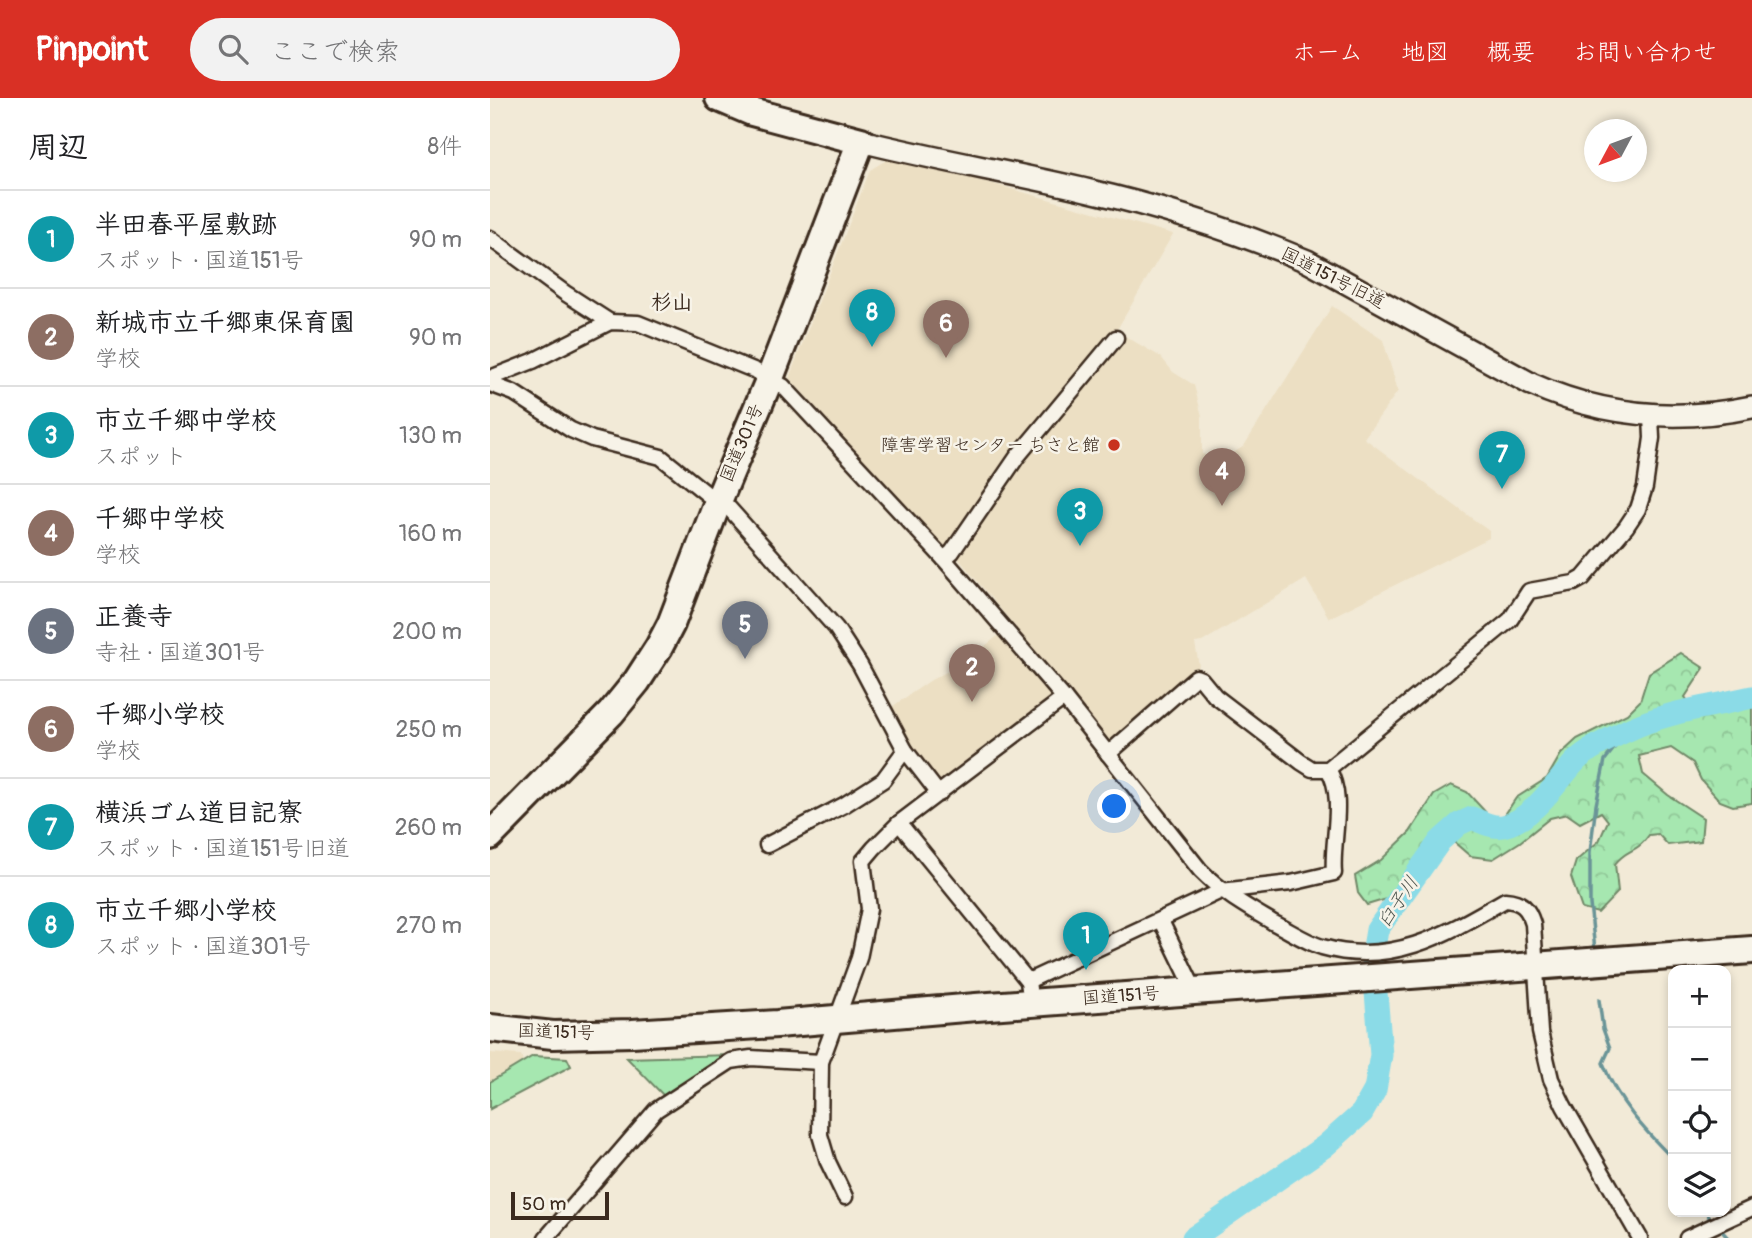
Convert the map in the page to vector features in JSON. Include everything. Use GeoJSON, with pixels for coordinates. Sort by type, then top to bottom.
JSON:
{"type":"FeatureCollection","features":[{"type":"Feature","properties":{"kind":"highway"},"geometry":{"type":"LineString","coordinates":[[719,98],[752,112],[862,141]]}},
{"type":"Feature","properties":{"kind":"highway","name":"国道301号"},"geometry":{"type":"LineString","coordinates":[[490,836],[611,713],[637,681],[659,647],[671,624],[719,499],[770,378],[862,141]]}},
{"type":"Feature","properties":{"kind":"highway","name":"国道151号"},"geometry":{"type":"LineString","coordinates":[[490,1028],[553,1035],[632,1033],[777,1024],[1029,992],[1195,991],[1752,950]]}},
{"type":"Feature","properties":{"kind":"street","name":"国道151号旧道"},"geometry":{"type":"LineString","coordinates":[[862,141],[912,154],[1088,190],[1237,234],[1307,261],[1531,384],[1562,398],[1651,416],[1690,416],[1752,407]]}},
{"type":"Feature","properties":{"kind":"street"},"geometry":{"type":"LineString","coordinates":[[490,238],[610,322]]}},
{"type":"Feature","properties":{"kind":"street"},"geometry":{"type":"LineString","coordinates":[[490,378],[533,361],[610,322],[638,323],[770,378],[783,386],[944,559],[1063,698],[1200,870],[1222,891],[1320,947],[1359,953],[1396,952],[1430,940],[1505,900],[1518,901],[1529,910],[1533,924],[1540,1032],[1551,1079],[1640,1238]]}},
{"type":"Feature","properties":{"kind":"street"},"geometry":{"type":"LineString","coordinates":[[944,559],[952,552],[1017,457],[1116,338]]}},
{"type":"Feature","properties":{"kind":"street"},"geometry":{"type":"LineString","coordinates":[[490,384],[514,393],[571,430],[593,439],[661,457],[707,494],[729,507],[802,586],[836,628],[860,665],[905,750],[939,794]]}},
{"type":"Feature","properties":{"kind":"street"},"geometry":{"type":"LineString","coordinates":[[1108,754],[1196,677],[1201,679],[1215,696],[1301,762],[1312,769],[1328,769],[1510,620],[1530,591],[1574,583],[1590,571],[1638,509],[1645,487],[1652,438],[1651,416]]}},
{"type":"Feature","properties":{"kind":"street"},"geometry":{"type":"LineString","coordinates":[[845,1197],[828,1162],[820,1135],[821,1062],[859,958],[869,909],[863,861],[900,823],[1063,698]]}},
{"type":"Feature","properties":{"kind":"street"},"geometry":{"type":"LineString","coordinates":[[767,845],[844,805],[883,780],[905,750]]}},
{"type":"Feature","properties":{"kind":"street"},"geometry":{"type":"LineString","coordinates":[[900,823],[1029,992],[1222,891],[1291,883],[1334,873],[1332,853],[1337,815],[1335,793],[1328,769]]}},
{"type":"Feature","properties":{"kind":"street"},"geometry":{"type":"LineString","coordinates":[[1161,921],[1195,991]]}},
{"type":"Feature","properties":{"kind":"street"},"geometry":{"type":"LineString","coordinates":[[546,1238],[656,1110],[731,1061],[751,1058],[821,1062]]}},
{"type":"Feature","properties":{"kind":"street"},"geometry":{"type":"LineString","coordinates":[[1687,1238],[1752,1208]]}},
{"type":"Feature","properties":{"kind":"shaded area"},"geometry":{"type":"Polygon","coordinates":[[[893,156],[1173,234],[1112,338],[997,472],[950,545],[942,545],[789,378],[870,170],[893,156]]]}},
{"type":"Feature","properties":{"kind":"shaded area"},"geometry":{"type":"Polygon","coordinates":[[[1332,306],[1383,340],[1398,391],[1364,438],[1489,531],[1489,538],[1329,618],[1306,579],[1202,642],[1195,643],[1199,666],[1118,742],[1111,742],[958,558],[1024,452],[1125,336],[1161,357],[1173,372],[1194,385],[1202,416],[1202,454],[1223,460],[1244,446],[1332,306]]]}},
{"type":"Feature","properties":{"kind":"shaded area"},"geometry":{"type":"Polygon","coordinates":[[[1000,634],[1053,697],[948,781],[933,778],[908,745],[890,708],[931,680],[964,663],[1000,634]]]}},
{"type":"Feature","properties":{"kind":"shaded area"},"geometry":{"type":"Polygon","coordinates":[[[490,1053],[521,1055],[523,1061],[490,1081],[490,1053]]]}},
{"type":"Feature","properties":{"kind":"green space"},"geometry":{"type":"Polygon","coordinates":[[[1681,653],[1704,668],[1685,697],[1697,713],[1752,704],[1752,803],[1733,806],[1720,801],[1701,780],[1693,763],[1671,748],[1639,756],[1643,774],[1668,795],[1703,818],[1701,841],[1668,845],[1658,834],[1649,835],[1615,864],[1618,892],[1598,913],[1582,909],[1571,877],[1576,861],[1599,841],[1608,821],[1601,812],[1580,823],[1567,814],[1550,818],[1493,859],[1470,856],[1455,843],[1434,840],[1387,899],[1367,905],[1358,893],[1355,876],[1381,860],[1410,832],[1434,795],[1451,785],[1467,792],[1490,817],[1504,816],[1516,798],[1547,778],[1561,754],[1577,739],[1627,714],[1640,701],[1649,673],[1681,653]]]}},
{"type":"Feature","properties":{"kind":"green space"},"geometry":{"type":"Polygon","coordinates":[[[728,1055],[664,1096],[627,1058],[728,1055]]]}},
{"type":"Feature","properties":{"kind":"green space"},"geometry":{"type":"Polygon","coordinates":[[[533,1056],[567,1058],[571,1066],[490,1109],[490,1082],[533,1056]]]}},
{"type":"Feature","properties":{"kind":"waterway","name":"臼子川"},"geometry":{"type":"LineString","coordinates":[[1193,1238],[1325,1146],[1362,1113],[1375,1090],[1381,1055],[1373,954],[1377,930],[1440,841],[1459,824],[1472,818],[1499,826],[1513,823],[1533,809],[1579,758],[1628,730],[1674,714],[1752,697]]}},
{"type":"Feature","properties":{"kind":"waterway"},"geometry":{"type":"LineString","coordinates":[[1595,950],[1590,904],[1590,852],[1596,805],[1605,760],[1630,728]]}},
{"type":"Feature","properties":{"kind":"waterway"},"geometry":{"type":"LineString","coordinates":[[1599,1000],[1603,1029],[1610,1048],[1603,1063],[1609,1077],[1633,1115],[1668,1154]]}},
{"type":"Feature","properties":{"kind":"waterway"},"geometry":{"type":"LineString","coordinates":[[1720,1229],[1728,1238]]}},
{"type":"Feature","properties":{"kind":"place","name":"市立千郷小学校"},"geometry":{"type":"Point","coordinates":[872,347]}},
{"type":"Feature","properties":{"kind":"place","name":"千郷小学校"},"geometry":{"type":"Point","coordinates":[946,358]}},
{"type":"Feature","properties":{"kind":"place","name":"障害学習センター ちさと館"},"geometry":{"type":"Point","coordinates":[1114,445]}},
{"type":"Feature","properties":{"kind":"place","name":"横浜ゴム道目記寮"},"geometry":{"type":"Point","coordinates":[1502,489]}},
{"type":"Feature","properties":{"kind":"place","name":"千郷中学校"},"geometry":{"type":"Point","coordinates":[1222,506]}},
{"type":"Feature","properties":{"kind":"place","name":"市立千郷中学校"},"geometry":{"type":"Point","coordinates":[1080,546]}},
{"type":"Feature","properties":{"kind":"place","name":"正養寺"},"geometry":{"type":"Point","coordinates":[745,659]}},
{"type":"Feature","properties":{"kind":"place","name":"新城市立千郷東保育園"},"geometry":{"type":"Point","coordinates":[972,702]}},
{"type":"Feature","properties":{"kind":"place","name":"半田春平屋敷跡"},"geometry":{"type":"Point","coordinates":[1086,970]}},
{"type":"Feature","properties":{"kind":"district","name":"杉山"},"geometry":{"type":"Point","coordinates":[672,302]}}]}
